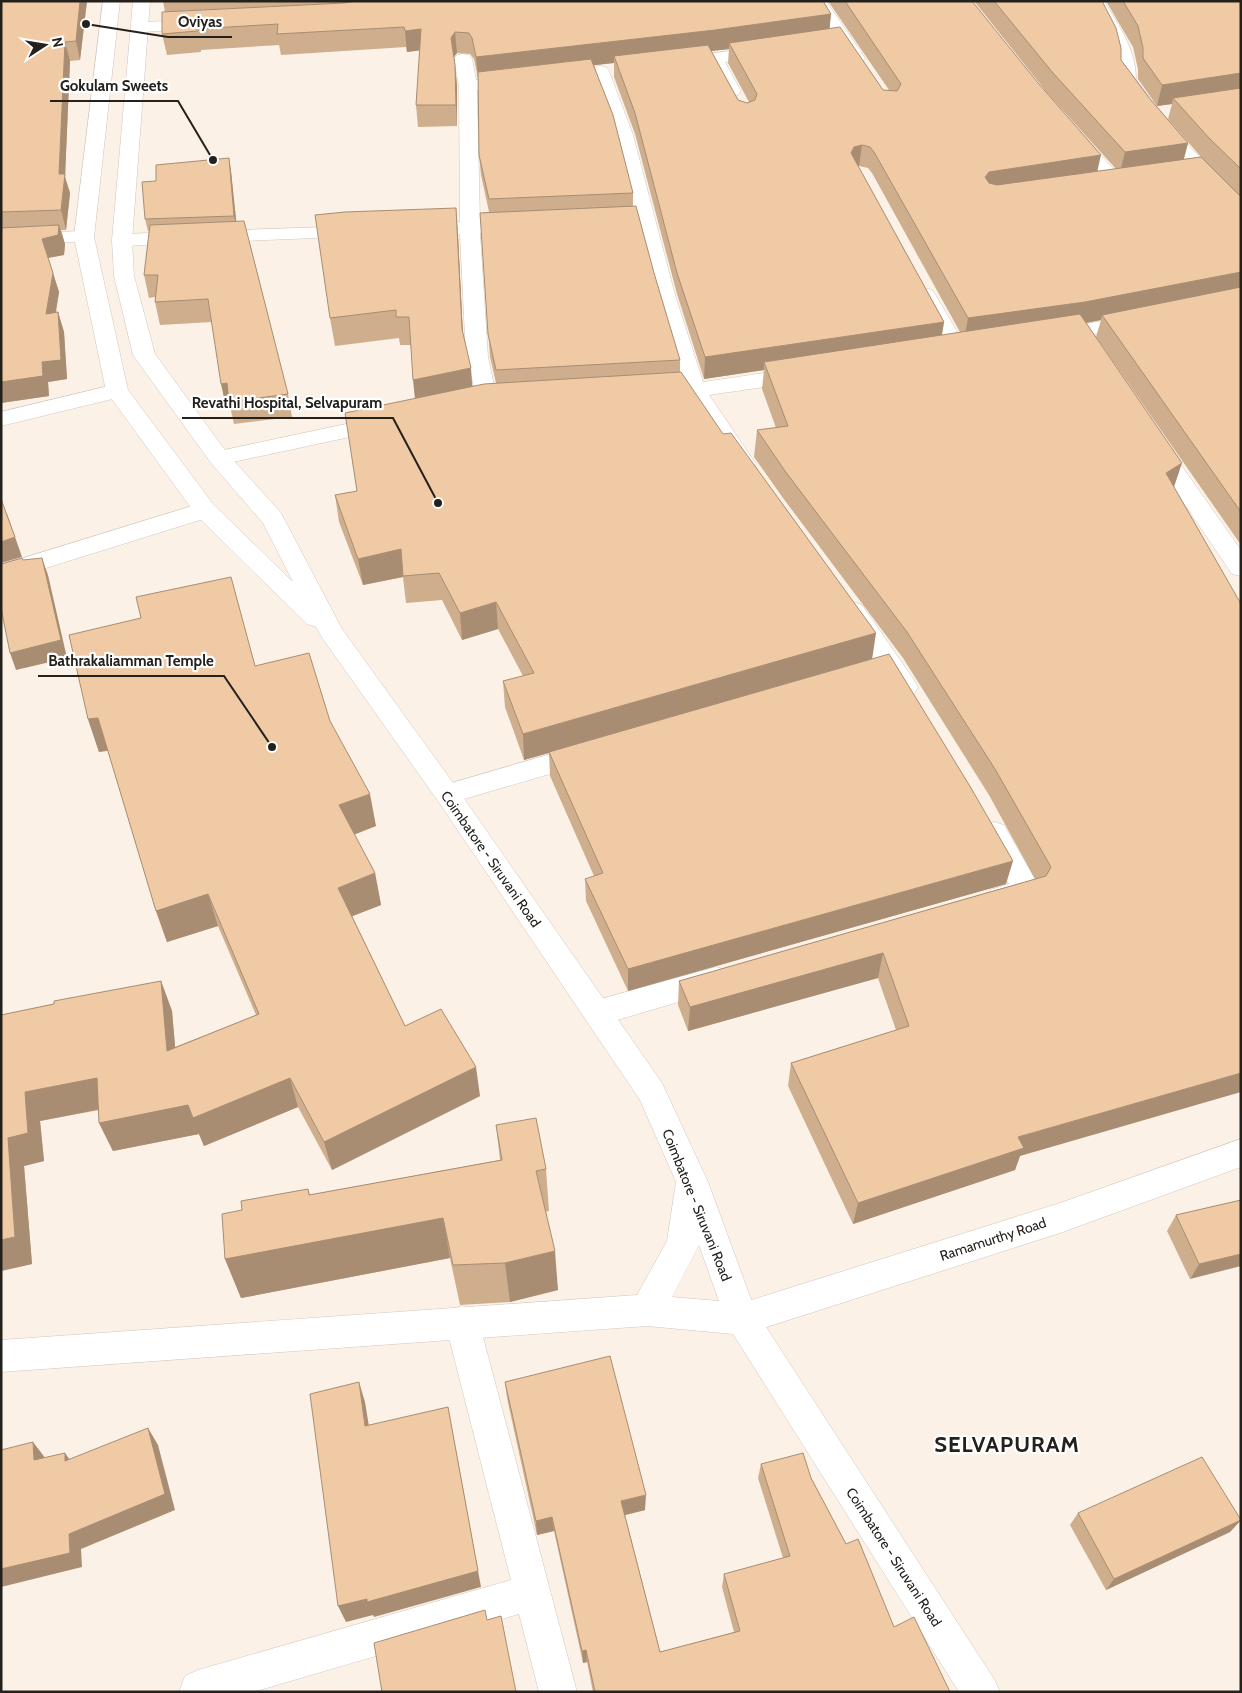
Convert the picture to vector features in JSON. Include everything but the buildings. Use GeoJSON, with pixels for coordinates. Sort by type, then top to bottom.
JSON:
{"type":"FeatureCollection","features":[{"type":"Feature","properties":{"kind":"street"},"geometry":{"type":"LineString","coordinates":[[112,1],[84,237],[117,391],[205,510],[332,633]]}},
{"type":"Feature","properties":{"kind":"street","name":"Coimbatore - Siruvani Road"},"geometry":{"type":"LineString","coordinates":[[142,1],[122,240],[124,276],[144,355],[219,458],[273,519],[332,633],[447,794],[651,1092],[692,1182],[742,1319],[981,1692]]}},
{"type":"Feature","properties":{"kind":"street"},"geometry":{"type":"LineString","coordinates":[[818,1],[866,73]]}},
{"type":"Feature","properties":{"kind":"street"},"geometry":{"type":"LineString","coordinates":[[1095,1],[1124,51],[1128,66],[1127,80],[1152,114],[1189,171],[1241,212]]}},
{"type":"Feature","properties":{"kind":"street"},"geometry":{"type":"LineString","coordinates":[[140,27],[215,24]]}},
{"type":"Feature","properties":{"kind":"street"},"geometry":{"type":"LineString","coordinates":[[825,42],[844,40]]}},
{"type":"Feature","properties":{"kind":"street"},"geometry":{"type":"LineString","coordinates":[[695,60],[779,49]]}},
{"type":"Feature","properties":{"kind":"street"},"geometry":{"type":"LineString","coordinates":[[714,58],[741,108]]}},
{"type":"Feature","properties":{"kind":"street"},"geometry":{"type":"LineString","coordinates":[[463,59],[468,86],[470,228],[477,357],[484,382],[477,404],[526,400]]}},
{"type":"Feature","properties":{"kind":"street"},"geometry":{"type":"LineString","coordinates":[[468,86],[610,69],[624,135],[647,220],[664,295],[695,390],[761,488]]}},
{"type":"Feature","properties":{"kind":"street"},"geometry":{"type":"LineString","coordinates":[[1152,114],[1172,111]]}},
{"type":"Feature","properties":{"kind":"street"},"geometry":{"type":"LineString","coordinates":[[1061,122],[1114,182]]}},
{"type":"Feature","properties":{"kind":"street"},"geometry":{"type":"LineString","coordinates":[[627,221],[647,220]]}},
{"type":"Feature","properties":{"kind":"street"},"geometry":{"type":"LineString","coordinates":[[122,240],[509,226]]}},
{"type":"Feature","properties":{"kind":"street"},"geometry":{"type":"LineString","coordinates":[[1,240],[84,237]]}},
{"type":"Feature","properties":{"kind":"street"},"geometry":{"type":"LineString","coordinates":[[917,279],[956,349]]}},
{"type":"Feature","properties":{"kind":"street"},"geometry":{"type":"LineString","coordinates":[[1032,339],[1086,340],[1156,317]]}},
{"type":"Feature","properties":{"kind":"street"},"geometry":{"type":"LineString","coordinates":[[665,392],[736,385],[822,371]]}},
{"type":"Feature","properties":{"kind":"street"},"geometry":{"type":"LineString","coordinates":[[1,419],[117,391]]}},
{"type":"Feature","properties":{"kind":"street"},"geometry":{"type":"LineString","coordinates":[[219,458],[400,420]]}},
{"type":"Feature","properties":{"kind":"street"},"geometry":{"type":"LineString","coordinates":[[1143,426],[1241,568]]}},
{"type":"Feature","properties":{"kind":"street"},"geometry":{"type":"LineString","coordinates":[[1,574],[205,510]]}},
{"type":"Feature","properties":{"kind":"street"},"geometry":{"type":"LineString","coordinates":[[838,591],[892,665],[917,706]]}},
{"type":"Feature","properties":{"kind":"street"},"geometry":{"type":"LineString","coordinates":[[864,673],[892,665]]}},
{"type":"Feature","properties":{"kind":"street"},"geometry":{"type":"LineString","coordinates":[[447,794],[608,747]]}},
{"type":"Feature","properties":{"kind":"street"},"geometry":{"type":"LineString","coordinates":[[979,904],[1027,891],[982,811]]}},
{"type":"Feature","properties":{"kind":"street"},"geometry":{"type":"LineString","coordinates":[[597,1013],[740,972]]}},
{"type":"Feature","properties":{"kind":"street","name":"Ramamurthy Road"},"geometry":{"type":"LineString","coordinates":[[742,1319],[1060,1218],[1241,1152]]}},
{"type":"Feature","properties":{"kind":"street"},"geometry":{"type":"LineString","coordinates":[[647,1310],[683,1244],[692,1182]]}},
{"type":"Feature","properties":{"kind":"street"},"geometry":{"type":"LineString","coordinates":[[1,1356],[647,1310],[742,1319]]}},
{"type":"Feature","properties":{"kind":"street"},"geometry":{"type":"LineString","coordinates":[[462,1322],[558,1692]]}},
{"type":"Feature","properties":{"kind":"street"},"geometry":{"type":"LineString","coordinates":[[198,1692],[198,1689],[531,1592]]}},
{"type":"Feature","properties":{"kind":"place","name":"Oviyas"},"geometry":{"type":"Point","coordinates":[86,24]}},
{"type":"Feature","properties":{"kind":"place","name":"Gokulam Sweets"},"geometry":{"type":"Point","coordinates":[213,160]}},
{"type":"Feature","properties":{"kind":"place","name":"Revathi Hospital, Selvapuram"},"geometry":{"type":"Point","coordinates":[438,503]}},
{"type":"Feature","properties":{"kind":"place","name":"Bathrakaliamman Temple"},"geometry":{"type":"Point","coordinates":[272,747]}},
{"type":"Feature","properties":{"kind":"district","name":"SELVAPURAM"},"geometry":{"type":"Point","coordinates":[1007,1444]}}]}
